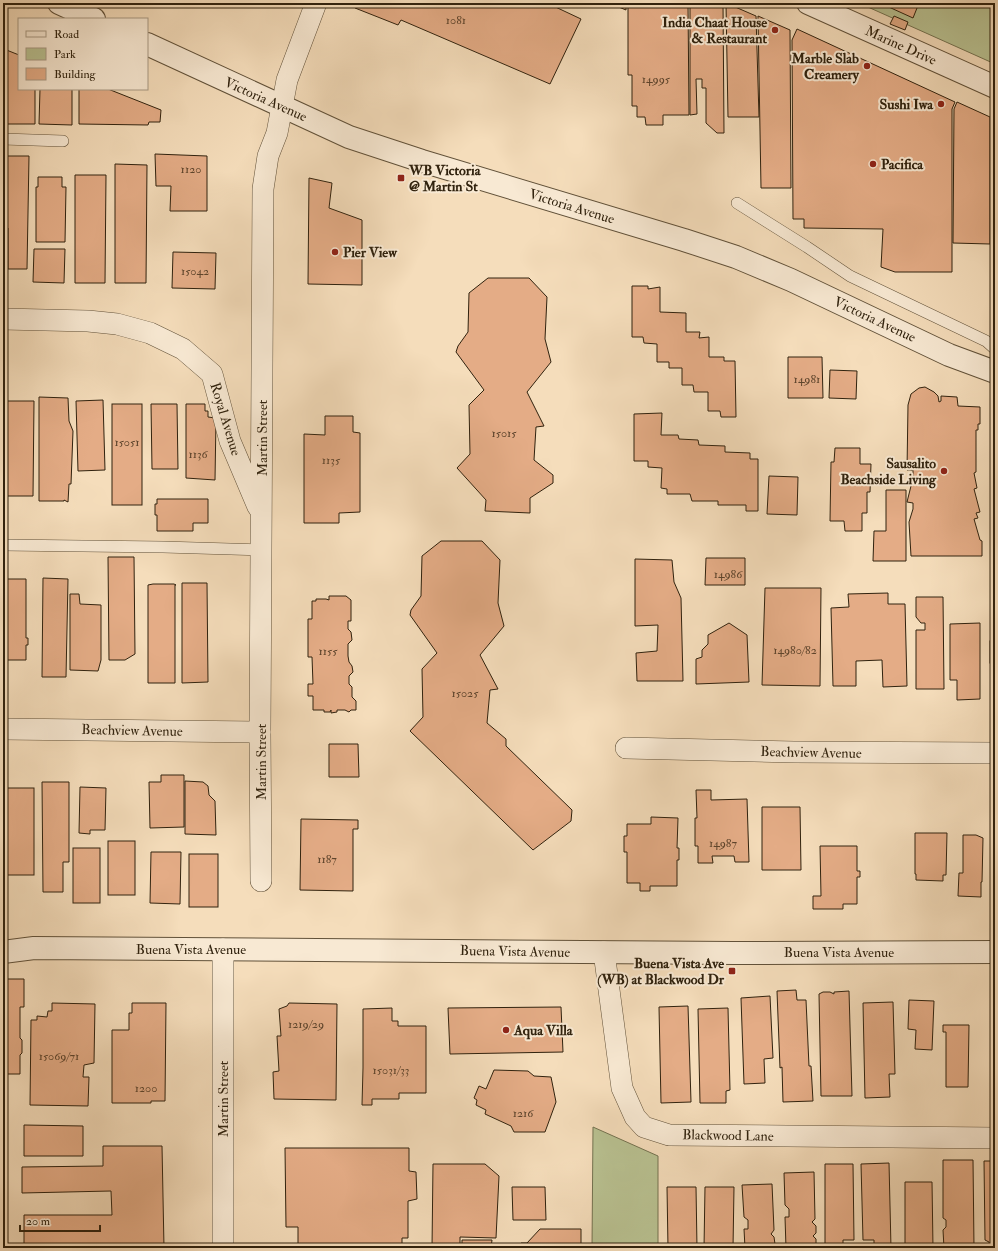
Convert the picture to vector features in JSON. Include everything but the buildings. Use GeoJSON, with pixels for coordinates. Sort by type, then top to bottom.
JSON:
{"type":"FeatureCollection","features":[{"type":"Feature","properties":{"kind":"street"},"geometry":{"type":"LineString","coordinates":[[59,3],[92,18]]}},
{"type":"Feature","properties":{"kind":"street","name":"Martin Street"},"geometry":{"type":"LineString","coordinates":[[261,881],[260,732],[263,189],[268,156],[277,133],[287,80],[316,3]]}},
{"type":"Feature","properties":{"kind":"street","name":"Marine Drive"},"geometry":{"type":"LineString","coordinates":[[808,3],[995,87]]}},
{"type":"Feature","properties":{"kind":"street","name":"Victoria Avenue"},"geometry":{"type":"LineString","coordinates":[[148,44],[349,136],[422,161],[736,257],[791,280],[949,354],[995,372]]}},
{"type":"Feature","properties":{"kind":"street","name":"Royal Avenue"},"geometry":{"type":"LineString","coordinates":[[3,320],[88,321],[117,324],[150,333],[183,349],[212,374],[230,441],[261,515]]}},
{"type":"Feature","properties":{"kind":"street","name":"Beachview Avenue"},"geometry":{"type":"LineString","coordinates":[[3,729],[260,732]]}},
{"type":"Feature","properties":{"kind":"street","name":"Beachview Avenue"},"geometry":{"type":"LineString","coordinates":[[626,748],[794,752],[995,753]]}},
{"type":"Feature","properties":{"kind":"street","name":"Buena Vista Avenue"},"geometry":{"type":"LineString","coordinates":[[3,942],[34,948]]}},
{"type":"Feature","properties":{"kind":"street","name":"Buena Vista Avenue"},"geometry":{"type":"LineString","coordinates":[[3,952],[34,948],[604,952],[995,952]]}},
{"type":"Feature","properties":{"kind":"street","name":"Martin Street"},"geometry":{"type":"LineString","coordinates":[[223,949],[223,1248]]}},
{"type":"Feature","properties":{"kind":"street","name":"Blackwood Lane"},"geometry":{"type":"LineString","coordinates":[[604,952],[622,1088],[636,1117],[644,1127],[669,1135],[995,1138]]}},
{"type":"Feature","properties":{"kind":"lane"},"geometry":{"type":"LineString","coordinates":[[3,139],[63,141]]}},
{"type":"Feature","properties":{"kind":"lane"},"geometry":{"type":"LineString","coordinates":[[737,203],[850,276],[986,341],[995,349]]}},
{"type":"Feature","properties":{"kind":"lane"},"geometry":{"type":"LineString","coordinates":[[3,545],[262,550]]}},
{"type":"Feature","properties":{"kind":"green space"},"geometry":{"type":"Polygon","coordinates":[[[859,3],[995,3],[995,64],[859,3]]]}},
{"type":"Feature","properties":{"kind":"green space"},"geometry":{"type":"Polygon","coordinates":[[[593,1127],[658,1156],[658,1248],[592,1248],[593,1127]]]}},
{"type":"Feature","properties":{"kind":"place","name":"India Chaat House & Restaurant"},"geometry":{"type":"Point","coordinates":[775,30]}},
{"type":"Feature","properties":{"kind":"place","name":"Marble Slab Creamery"},"geometry":{"type":"Point","coordinates":[867,66]}},
{"type":"Feature","properties":{"kind":"place","name":"Sushi Iwa"},"geometry":{"type":"Point","coordinates":[941,104]}},
{"type":"Feature","properties":{"kind":"place","name":"Pacifica"},"geometry":{"type":"Point","coordinates":[873,164]}},
{"type":"Feature","properties":{"kind":"place","name":"WB Victoria @ Martin St"},"geometry":{"type":"Point","coordinates":[401,178]}},
{"type":"Feature","properties":{"kind":"place","name":"Pier View"},"geometry":{"type":"Point","coordinates":[335,252]}},
{"type":"Feature","properties":{"kind":"place","name":"Sausalito Beachside Living"},"geometry":{"type":"Point","coordinates":[944,471]}},
{"type":"Feature","properties":{"kind":"place","name":"Buena Vista Ave (WB) at Blackwood Dr"},"geometry":{"type":"Point","coordinates":[732,971]}},
{"type":"Feature","properties":{"kind":"place","name":"Aqua Villa"},"geometry":{"type":"Point","coordinates":[506,1030]}}]}
